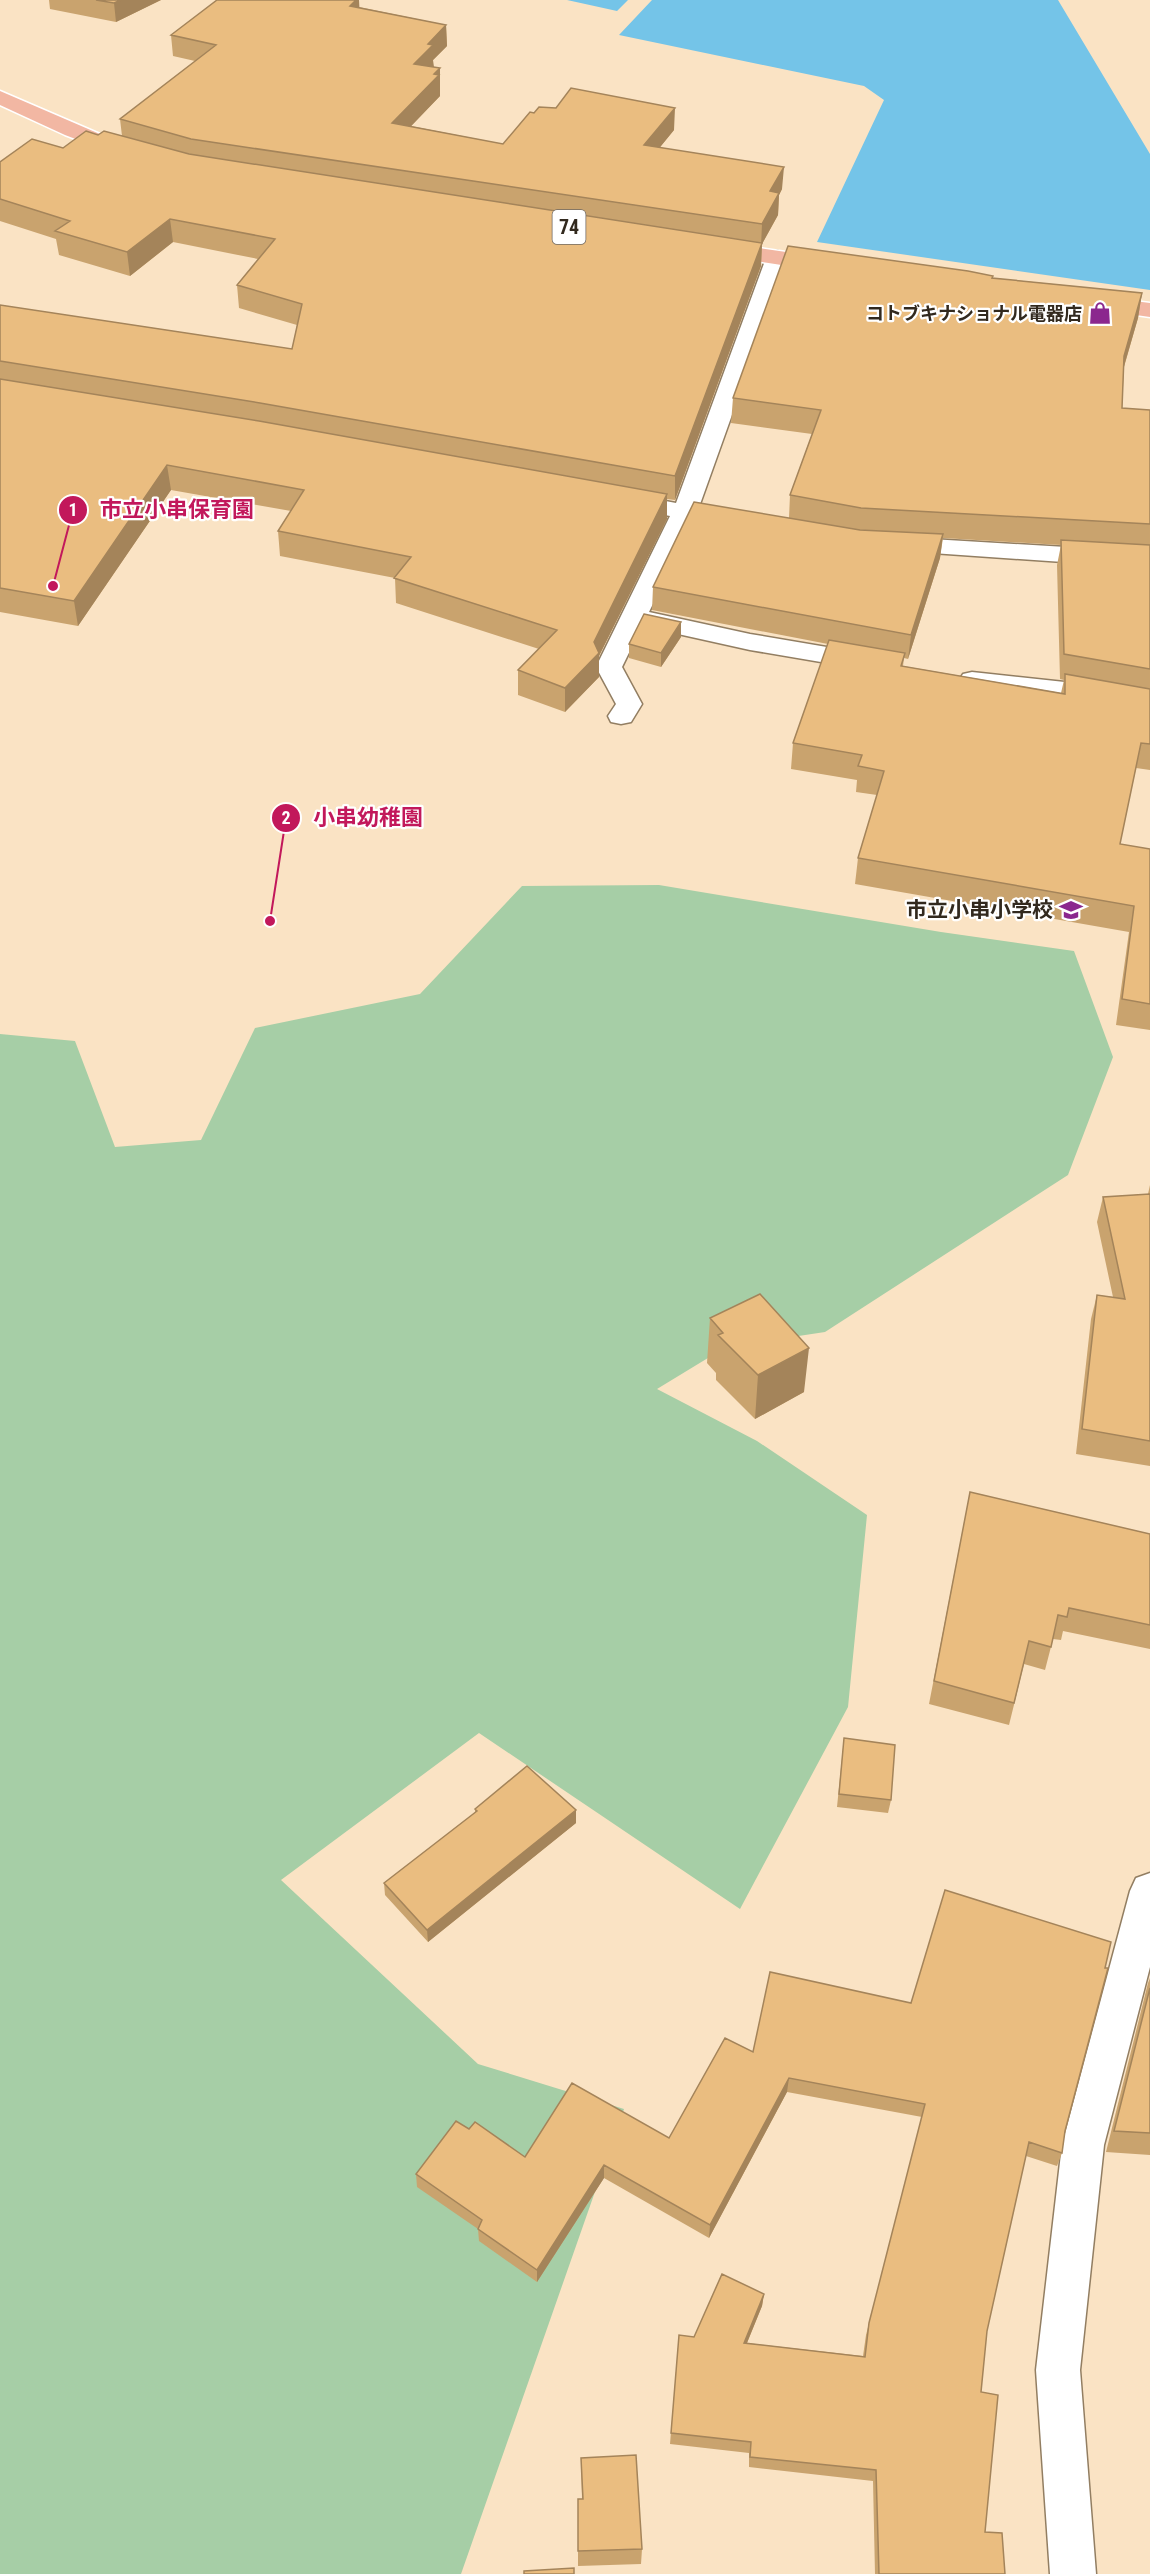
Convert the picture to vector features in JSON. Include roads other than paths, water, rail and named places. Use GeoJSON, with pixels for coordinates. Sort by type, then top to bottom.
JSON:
{"type":"FeatureCollection","features":[{"type":"Feature","properties":{"kind":"main road"},"geometry":{"type":"LineString","coordinates":[[0,97],[72,131],[148,158]]}},
{"type":"Feature","properties":{"kind":"main road"},"geometry":{"type":"LineString","coordinates":[[694,246],[847,268]]}},
{"type":"Feature","properties":{"kind":"main road"},"geometry":{"type":"LineString","coordinates":[[1080,301],[1150,310]]}},
{"type":"Feature","properties":{"kind":"street"},"geometry":{"type":"LineString","coordinates":[[621,716],[629,704],[609,668],[685,512],[777,258]]}},
{"type":"Feature","properties":{"kind":"street"},"geometry":{"type":"LineString","coordinates":[[603,497],[754,524]]}},
{"type":"Feature","properties":{"kind":"street"},"geometry":{"type":"LineString","coordinates":[[870,544],[1150,560]]}},
{"type":"Feature","properties":{"kind":"street"},"geometry":{"type":"LineString","coordinates":[[634,617],[750,642],[887,666]]}},
{"type":"Feature","properties":{"kind":"street"},"geometry":{"type":"LineString","coordinates":[[944,675],[1074,691],[1150,706]]}},
{"type":"Feature","properties":{"kind":"street"},"geometry":{"type":"LineString","coordinates":[[1073,2574],[1058,2370],[1083,2145],[1150,1891]]}},
{"type":"Feature","properties":{"kind":"water"},"geometry":{"type":"Polygon","coordinates":[[[567,0],[628,0],[617,11],[567,0]]]}},
{"type":"Feature","properties":{"kind":"water"},"geometry":{"type":"Polygon","coordinates":[[[652,0],[1058,0],[1150,154],[1150,290],[817,242],[884,100],[864,86],[619,35],[652,0]]]}},
{"type":"Feature","properties":{"kind":"place","name":"コトブキナショナル電器店"},"geometry":{"type":"Point","coordinates":[1100,313]}},
{"type":"Feature","properties":{"kind":"place","name":"市立小串保育園"},"geometry":{"type":"Point","coordinates":[53,586]}},
{"type":"Feature","properties":{"kind":"place","name":"市立小串小学校"},"geometry":{"type":"Point","coordinates":[1071,910]}},
{"type":"Feature","properties":{"kind":"place","name":"小串幼稚園"},"geometry":{"type":"Point","coordinates":[270,921]}}]}
